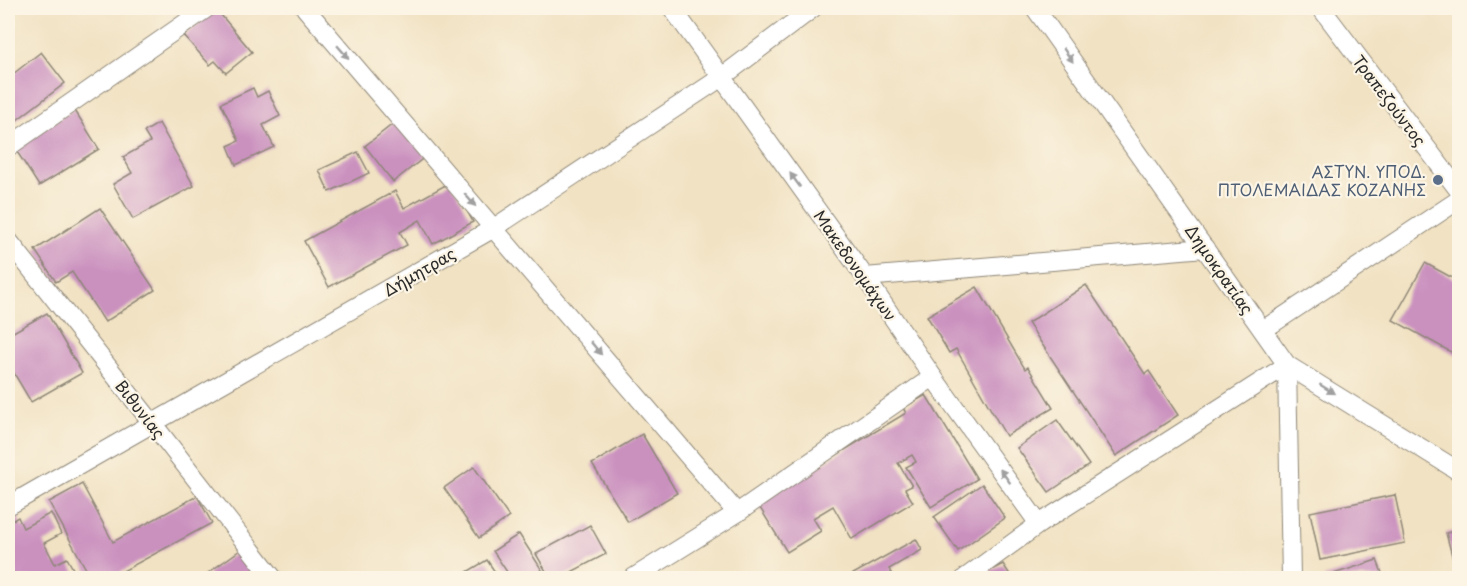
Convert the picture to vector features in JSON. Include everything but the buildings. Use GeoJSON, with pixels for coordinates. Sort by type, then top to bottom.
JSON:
{"type":"FeatureCollection","features":[{"type":"Feature","properties":{"kind":"street"},"geometry":{"type":"LineString","coordinates":[[8,147],[207,8]]}},
{"type":"Feature","properties":{"kind":"street"},"geometry":{"type":"LineString","coordinates":[[305,8],[736,513]]}},
{"type":"Feature","properties":{"kind":"street","name":"Μακεδονομάχων"},"geometry":{"type":"LineString","coordinates":[[672,8],[1039,524]]}},
{"type":"Feature","properties":{"kind":"street","name":"Δήμητρας"},"geometry":{"type":"LineString","coordinates":[[8,506],[494,228],[722,77],[813,8]]}},
{"type":"Feature","properties":{"kind":"street","name":"Δημοκρατίας"},"geometry":{"type":"LineString","coordinates":[[1035,8],[1287,365],[1460,472]]}},
{"type":"Feature","properties":{"kind":"street","name":"Τραπεζούντος"},"geometry":{"type":"LineString","coordinates":[[1322,8],[1460,192]]}},
{"type":"Feature","properties":{"kind":"street"},"geometry":{"type":"LineString","coordinates":[[1263,330],[1460,199]]}},
{"type":"Feature","properties":{"kind":"street","name":"Βιθυνίας"},"geometry":{"type":"LineString","coordinates":[[8,240],[273,579]]}},
{"type":"Feature","properties":{"kind":"street"},"geometry":{"type":"LineString","coordinates":[[865,277],[1205,248]]}},
{"type":"Feature","properties":{"kind":"street"},"geometry":{"type":"LineString","coordinates":[[965,579],[1039,524],[1287,365]]}},
{"type":"Feature","properties":{"kind":"street"},"geometry":{"type":"LineString","coordinates":[[1287,365],[1291,579]]}},
{"type":"Feature","properties":{"kind":"street"},"geometry":{"type":"LineString","coordinates":[[633,579],[736,513],[933,377]]}},
{"type":"Feature","properties":{"kind":"place","name":"ΑΣΤΥΝ. ΥΠΟΔ. ΠΤΟΛΕΜΑΙΔΑΣ ΚΟΖΑΝΗΣ"},"geometry":{"type":"Point","coordinates":[1438,180]}}]}
